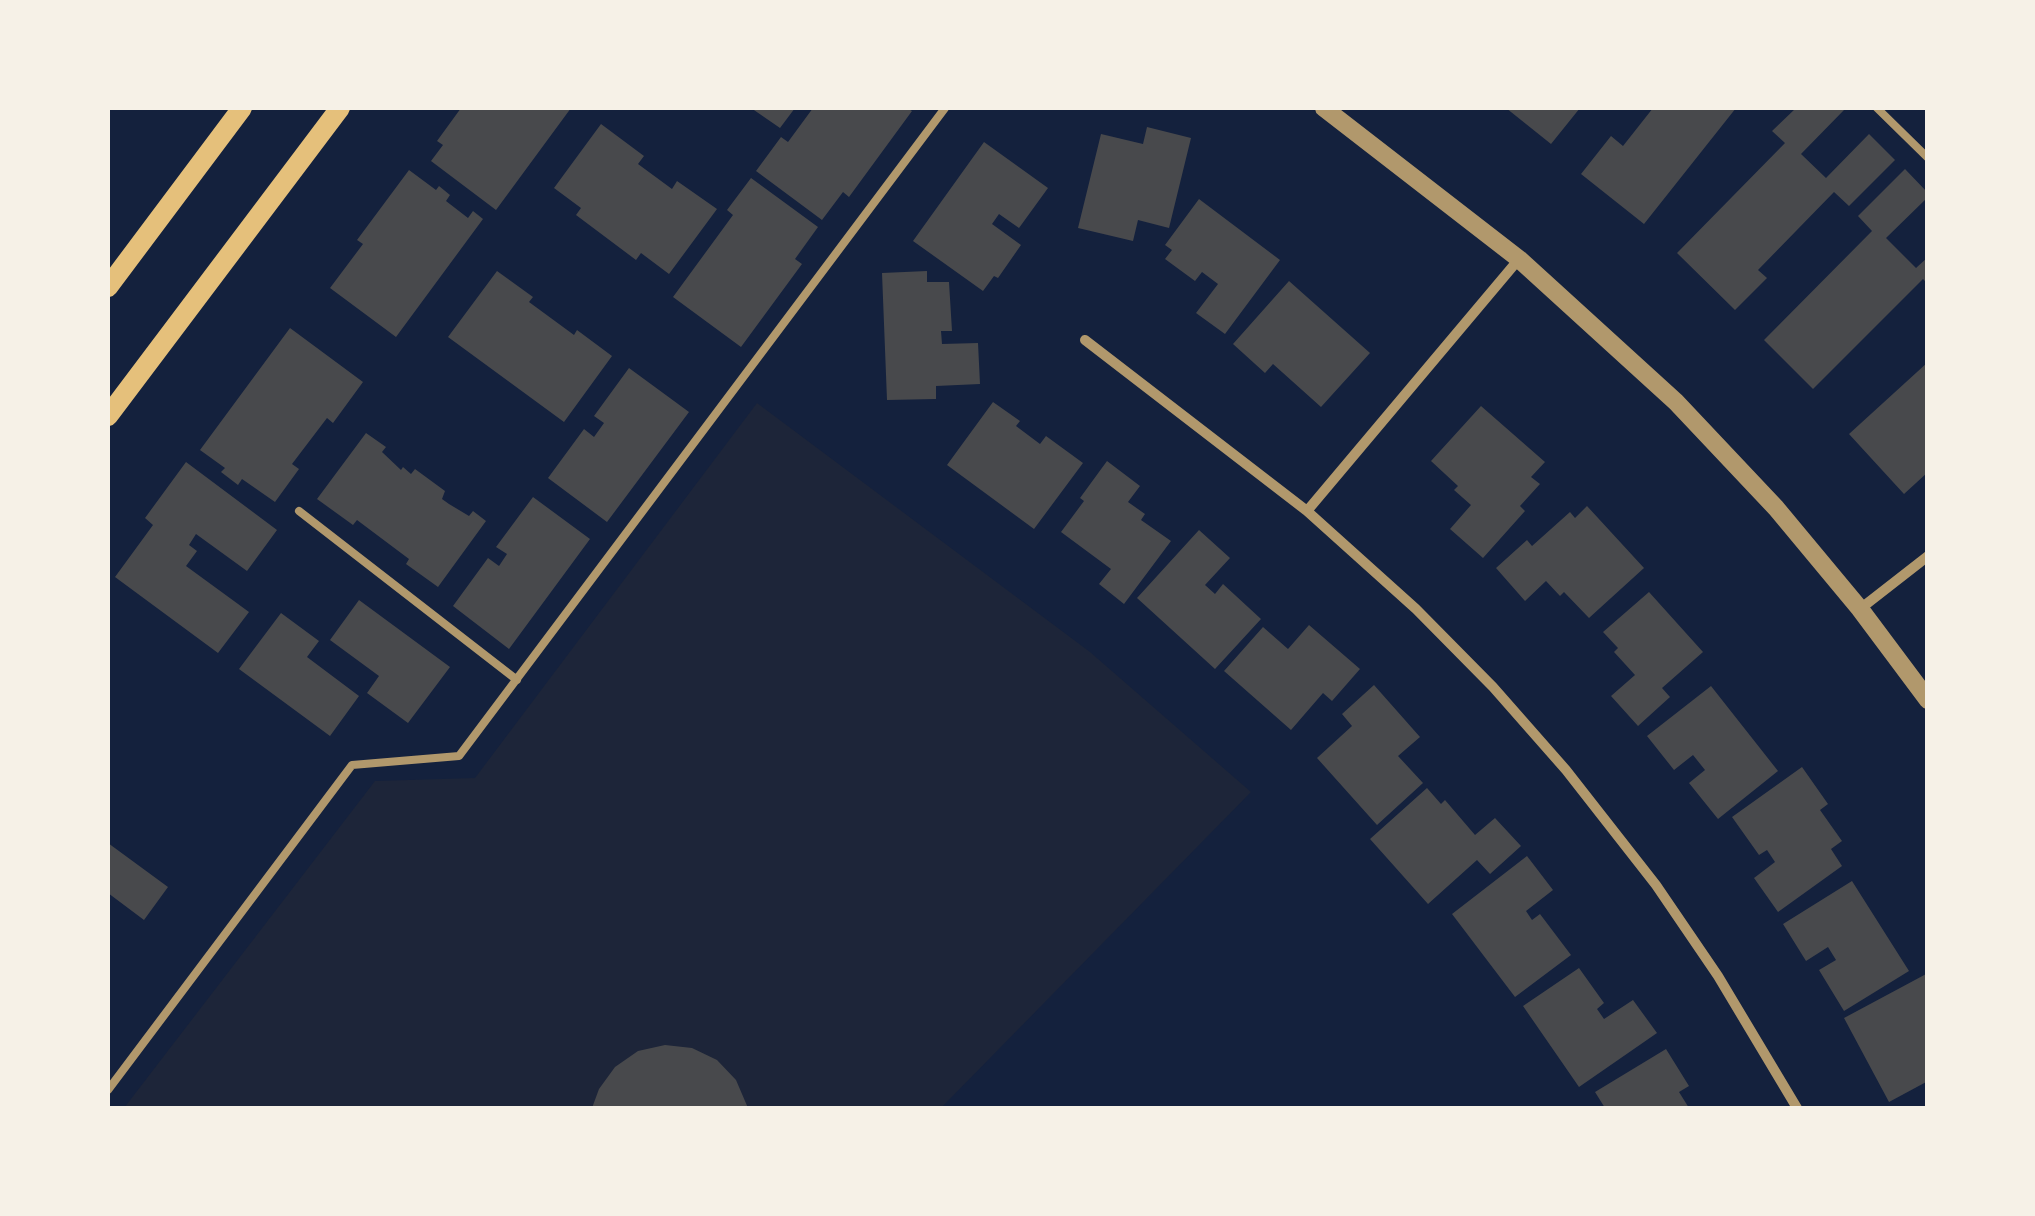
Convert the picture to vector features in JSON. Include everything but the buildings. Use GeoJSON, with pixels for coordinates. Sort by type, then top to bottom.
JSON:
{"type":"FeatureCollection","features":[{"type":"Feature","properties":{"kind":"main road"},"geometry":{"type":"LineString","coordinates":[[108,287],[242,108]]}},
{"type":"Feature","properties":{"kind":"main road"},"geometry":{"type":"LineString","coordinates":[[108,416],[340,108]]}},
{"type":"Feature","properties":{"kind":"street"},"geometry":{"type":"LineString","coordinates":[[1324,108],[1519,259],[1676,402],[1776,508],[1860,609],[1928,700]]}},
{"type":"Feature","properties":{"kind":"street"},"geometry":{"type":"LineString","coordinates":[[1307,511],[1519,259]]}},
{"type":"Feature","properties":{"kind":"street"},"geometry":{"type":"LineString","coordinates":[[1085,340],[1307,511],[1416,610],[1493,687],[1566,770],[1656,885],[1718,976],[1797,1108]]}},
{"type":"Feature","properties":{"kind":"street"},"geometry":{"type":"LineString","coordinates":[[1860,609],[1928,556]]}},
{"type":"Feature","properties":{"kind":"lane"},"geometry":{"type":"LineString","coordinates":[[108,1090],[352,765],[460,756],[946,108]]}},
{"type":"Feature","properties":{"kind":"lane"},"geometry":{"type":"LineString","coordinates":[[1877,108],[1928,158]]}},
{"type":"Feature","properties":{"kind":"lane"},"geometry":{"type":"LineString","coordinates":[[299,511],[516,680]]}},
{"type":"Feature","properties":{"kind":"shaded area"},"geometry":{"type":"Polygon","coordinates":[[[757,403],[1090,652],[1251,792],[941,1108],[124,1108],[375,781],[475,778],[757,403]]]}}]}
